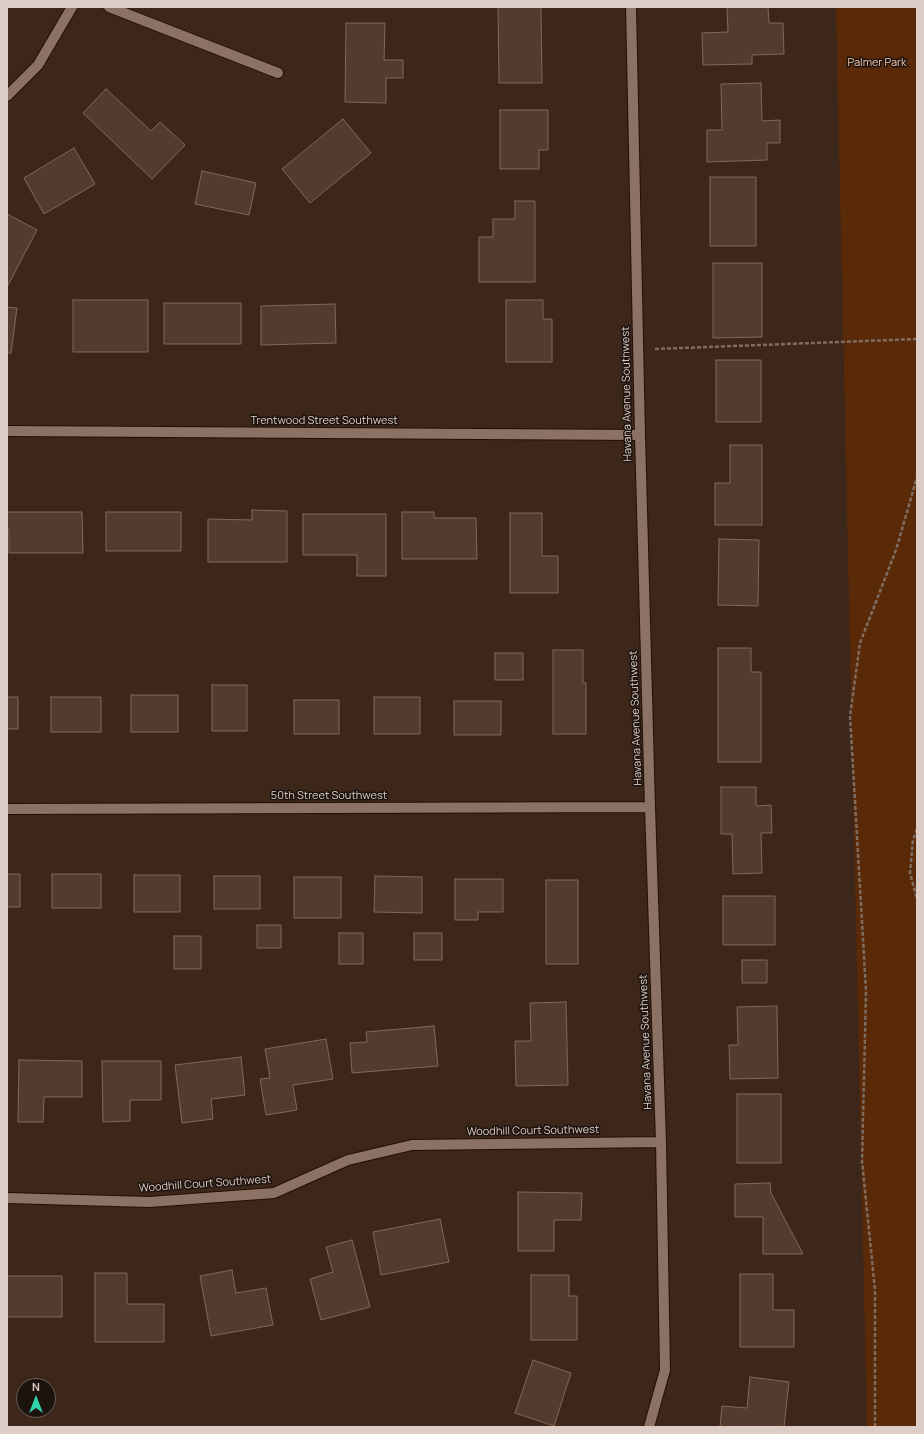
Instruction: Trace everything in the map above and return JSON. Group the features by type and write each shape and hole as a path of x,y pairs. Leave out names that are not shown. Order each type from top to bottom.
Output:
{"street":[{"path":"7,96 38,66 72,7"},
{"path":"109,7 278,73"},
{"name":"Havana Avenue Southwest","path":"631,7 640,435 661,1142 665,1370 649,1427"},
{"name":"Trentwood Street Southwest","path":"7,431 640,435"},
{"name":"50th Street Southwest","path":"7,809 650,808"},
{"name":"Woodhill Court Southwest","path":"7,1198 149,1202 274,1193 348,1160 412,1145 661,1142"}],"path":[{"path":"638,349 721,347 917,338"},
{"path":"875,1427 875,1290 862,1161 866,991 850,716 860,642 896,550 917,477"},
{"path":"917,829 913,840 910,872 917,899"}],"green space":[{"name":"Palmer Park","path":"836,7 917,7 917,1427 867,1427"}],"building":[{"path":"498,7 541,7 542,83 499,83"},
{"path":"727,7 768,7 769,23 783,23 784,54 752,55 752,64 703,65 702,33 728,32"},
{"path":"346,23 385,23 384,60 403,60 403,78 386,78 386,103 345,102"},
{"path":"761,83 762,121 780,120 780,143 767,143 767,160 707,162 707,130 722,130 721,84"},
{"path":"106,89 151,131 160,122 185,145 152,179 83,113"},
{"path":"500,110 548,110 548,150 539,150 539,169 500,169"},
{"path":"343,119 371,153 310,203 282,169"},
{"path":"74,148 95,184 44,214 24,178"},
{"path":"202,171 256,183 249,215 195,204"},
{"path":"710,177 756,177 756,246 710,246"},
{"path":"515,201 535,201 535,282 479,282 479,237 493,237 493,219 515,219"},
{"path":"7,214 37,230 7,287"},
{"path":"713,263 762,263 762,337 713,338"},
{"path":"73,300 148,300 148,352 73,352"},
{"path":"506,300 543,300 543,319 552,319 552,362 506,362"},
{"path":"164,303 241,303 241,344 164,344"},
{"path":"335,304 336,343 261,345 261,306"},
{"path":"7,307 17,308 11,353 7,353"},
{"path":"716,360 761,360 761,422 716,422"},
{"path":"730,445 762,445 762,525 715,525 715,483 730,483"},
{"path":"252,510 287,511 287,562 208,562 208,519 252,520"},
{"path":"7,512 82,512 83,553 9,553"},
{"path":"106,512 181,512 181,551 106,551"},
{"path":"402,512 434,512 434,518 476,518 477,559 402,559"},
{"path":"510,513 542,513 542,556 558,556 558,593 510,593"},
{"path":"303,514 386,514 386,576 357,576 357,555 303,555"},
{"path":"719,539 759,540 758,606 718,605"},
{"path":"718,648 751,648 751,672 761,672 761,762 718,762"},
{"path":"553,650 583,650 583,683 586,683 586,734 553,734"},
{"path":"495,653 523,653 523,680 495,680"},
{"path":"212,685 247,685 247,731 212,731"},
{"path":"131,695 178,695 178,732 131,732"},
{"path":"7,697 18,697 18,729 7,729"},
{"path":"51,697 101,697 101,732 51,732"},
{"path":"374,697 420,697 420,734 374,734"},
{"path":"294,700 339,700 339,734 294,734"},
{"path":"454,701 501,701 501,735 454,735"},
{"path":"721,787 756,787 756,806 771,805 772,833 761,833 762,873 733,874 732,834 721,834"},
{"path":"7,874 20,874 20,907 7,907"},
{"path":"52,874 101,874 101,908 52,908"},
{"path":"134,875 180,875 180,912 134,912"},
{"path":"214,876 260,876 260,909 214,909"},
{"path":"375,876 422,877 422,913 374,912"},
{"path":"294,877 341,877 341,918 294,918"},
{"path":"455,879 503,879 503,912 478,912 478,920 455,920"},
{"path":"546,880 578,880 578,964 546,964"},
{"path":"723,896 775,896 775,945 723,945"},
{"path":"257,925 281,925 281,948 257,948"},
{"path":"339,933 363,933 363,964 339,964"},
{"path":"414,933 442,933 442,960 414,960"},
{"path":"174,936 201,936 201,969 174,969"},
{"path":"742,960 767,960 767,983 742,983"},
{"path":"566,1002 568,1085 516,1086 515,1041 531,1041 530,1003"},
{"path":"777,1006 778,1078 730,1079 729,1045 738,1045 737,1007"},
{"path":"434,1026 438,1066 352,1073 350,1043 367,1042 366,1032"},
{"path":"326,1039 333,1079 293,1085 297,1110 266,1115 260,1079 270,1078 265,1049"},
{"path":"241,1057 245,1095 211,1099 213,1119 182,1123 175,1065"},
{"path":"19,1060 82,1061 82,1097 44,1097 43,1122 18,1122"},
{"path":"102,1061 161,1061 161,1100 130,1100 130,1121 103,1122"},
{"path":"737,1094 781,1094 781,1163 737,1163"},
{"path":"770,1183 771,1193 803,1254 763,1254 763,1217 735,1217 735,1184"},
{"path":"518,1192 582,1193 581,1220 554,1220 554,1251 518,1251"},
{"path":"440,1219 449,1262 381,1275 373,1232"},
{"path":"352,1240 370,1307 321,1320 310,1279 333,1272 326,1247"},
{"path":"232,1270 236,1293 266,1288 273,1325 211,1336 200,1276"},
{"path":"95,1273 127,1273 127,1304 164,1304 164,1342 95,1342"},
{"path":"740,1274 773,1274 773,1310 794,1310 794,1347 740,1347"},
{"path":"531,1275 569,1275 569,1296 577,1296 577,1340 531,1340"},
{"path":"7,1276 62,1276 62,1317 7,1317"},
{"path":"533,1360 571,1373 554,1426 515,1413"},
{"path":"750,1377 789,1382 784,1427 720,1427 722,1406 747,1408"}]}
